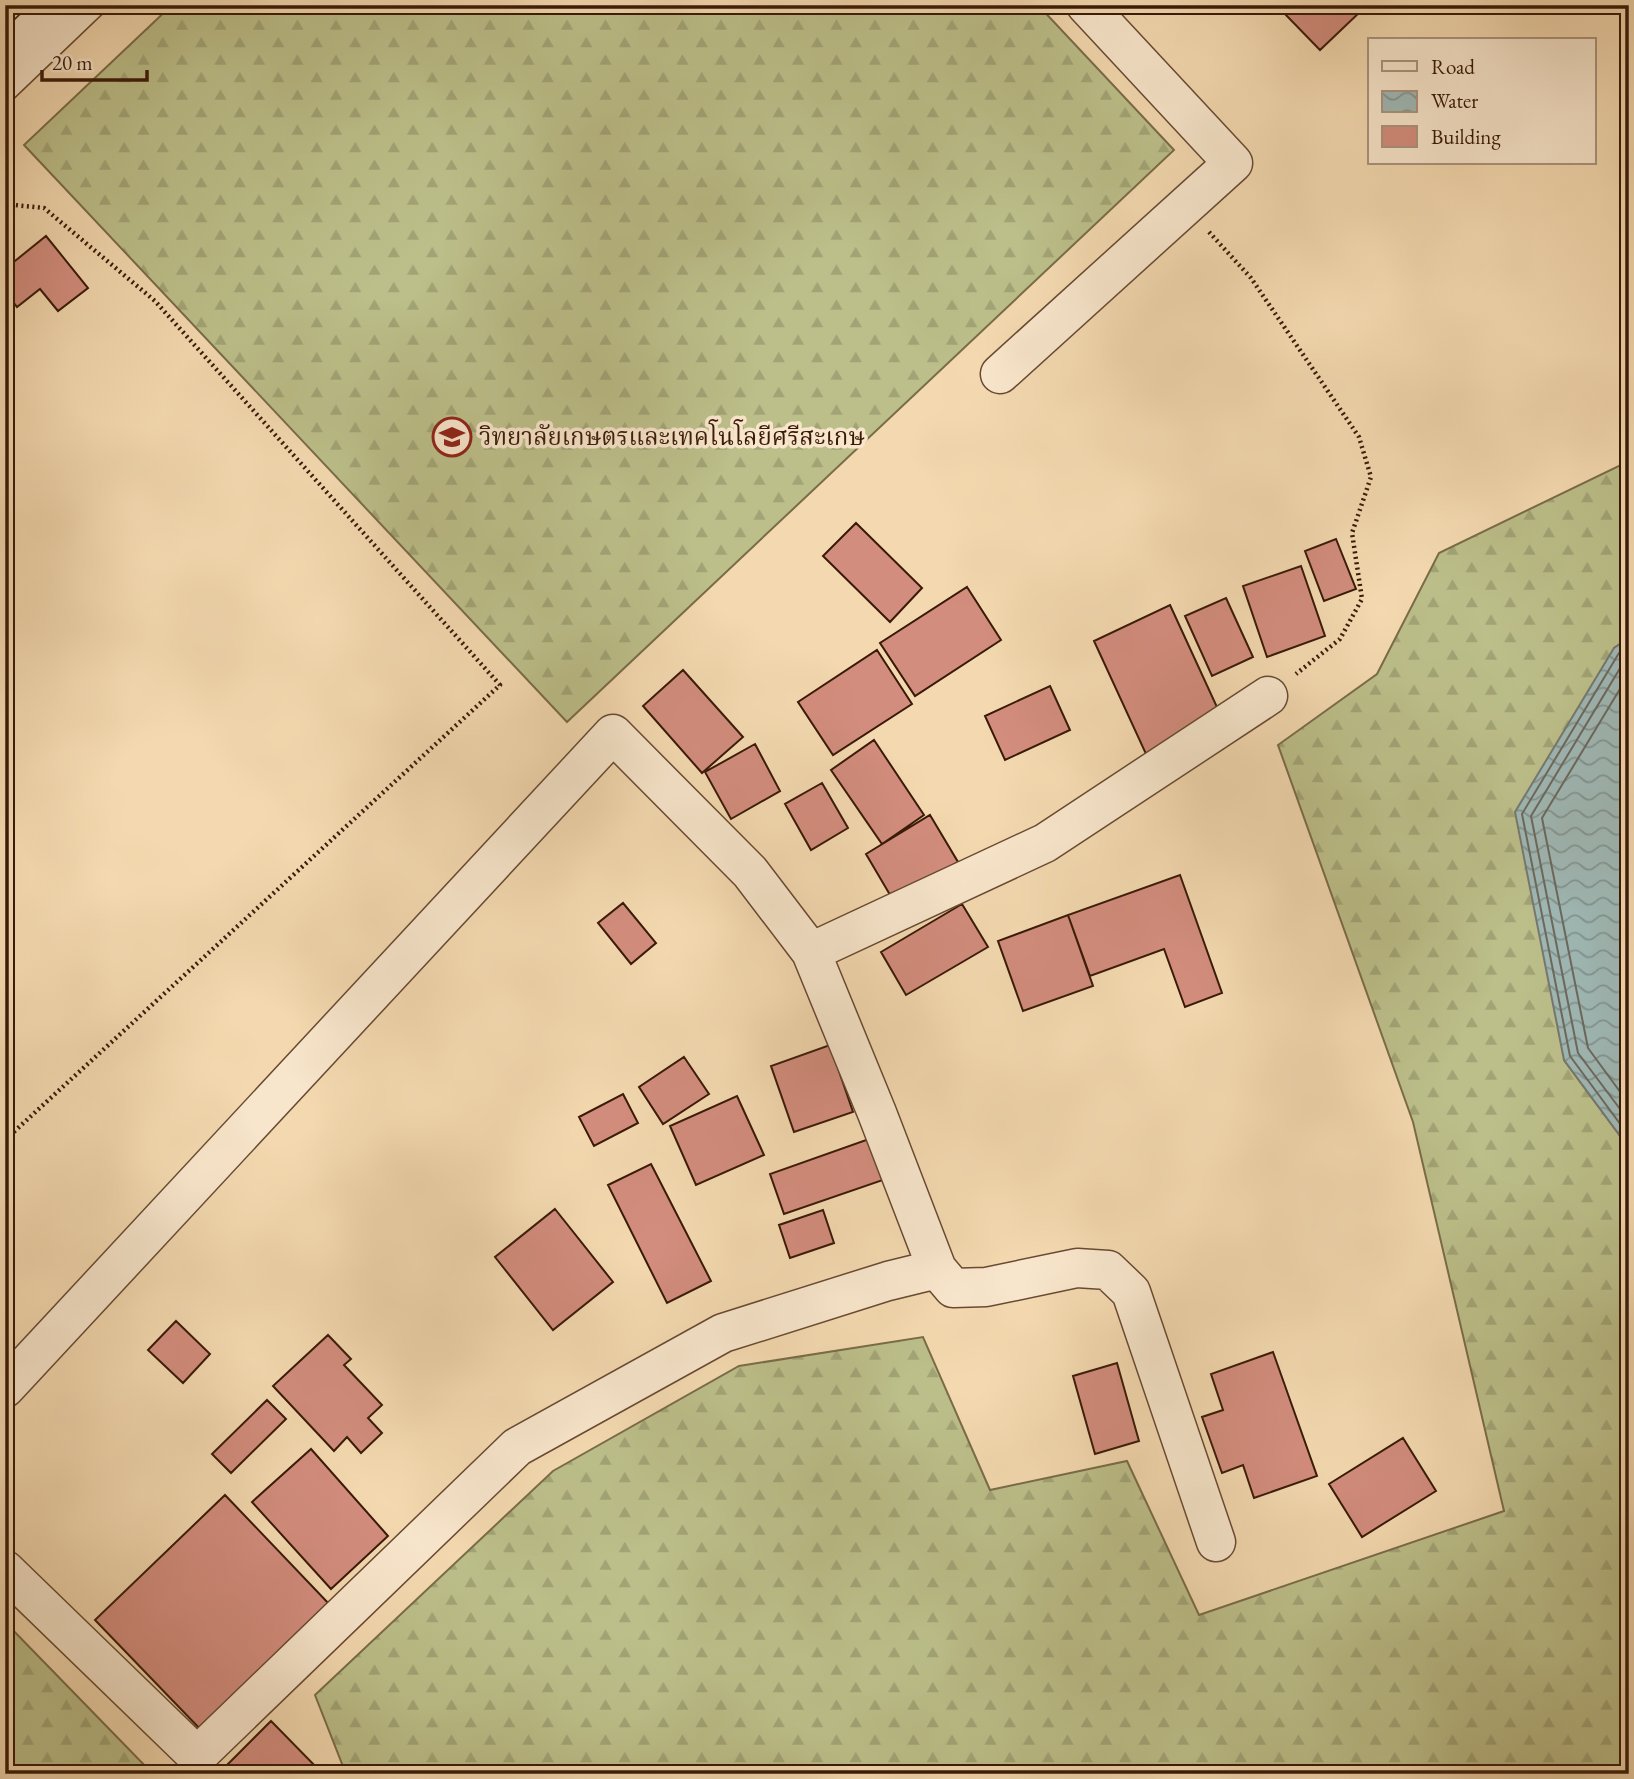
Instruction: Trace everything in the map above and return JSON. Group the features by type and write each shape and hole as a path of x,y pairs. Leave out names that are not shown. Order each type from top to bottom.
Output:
{"street":[{"path":"5,56 58,5"},
{"path":"1000,374 1233,163 1086,5"},
{"path":"811,952 1045,843 1268,696"},
{"path":"5,1388 614,734 750,872 811,952 937,1269 953,1288 986,1287 1077,1268 1108,1270 1131,1292 1216,1542"},
{"path":"5,1570 198,1756 517,1447 723,1333 888,1281 937,1269"}],"lane":[{"path":"5,93 97,5"}],"path":[{"path":"5,204 44,208 155,301 500,685 5,1140"},
{"path":"1186,206 1251,278 1359,437 1371,477 1352,533 1362,599 1340,639 1268,696"}],"green space":[{"path":"172,5 1038,5 1174,150 567,722 24,145"},
{"path":"1629,461 1629,638 1614,648 1564,1060 1629,1148 1629,1774 346,1774 315,1695 553,1471 739,1366 923,1337 990,1490 1127,1461 1199,1615 1504,1511 1413,1122 1278,745 1377,674 1439,553"},
{"path":"5,1622 153,1774 5,1774"}],"water":[{"path":"1629,638 1629,1148 1564,1060 1515,812 1614,648"}],"building":[{"path":"1290,5 1357,5 1362,10 1320,50 1283,12"},
{"path":"46,236 88,288 58,311 40,289 17,307 5,291 5,269"},
{"path":"856,523 922,588 890,622 823,556"},
{"path":"1336,539 1356,589 1324,601 1305,551"},
{"path":"1301,566 1325,636 1267,657 1243,586"},
{"path":"967,587 1001,640 915,696 880,643"},
{"path":"1226,598 1253,657 1212,676 1185,616"},
{"path":"1170,605 1222,718 1146,754 1094,641"},
{"path":"877,650 912,704 833,755 798,702"},
{"path":"683,670 743,737 702,773 643,706"},
{"path":"1050,686 1070,730 1005,760 985,716"},
{"path":"874,740 924,815 882,844 831,770"},
{"path":"755,744 780,791 731,819 705,772"},
{"path":"822,783 848,828 811,850 785,804"},
{"path":"930,815 958,862 893,900 866,854"},
{"path":"1180,875 1222,993 1185,1007 1164,949 1090,976 1068,915"},
{"path":"623,903 656,943 631,964 598,923"},
{"path":"962,904 988,947 906,995 881,952"},
{"path":"1068,915 1093,986 1023,1011 998,941"},
{"path":"830,1045 853,1112 794,1132 771,1066"},
{"path":"684,1057 709,1094 663,1124 639,1087"},
{"path":"623,1094 638,1123 594,1146 579,1117"},
{"path":"737,1096 764,1155 696,1185 670,1126"},
{"path":"869,1139 883,1180 784,1214 770,1174"},
{"path":"651,1164 711,1281 667,1303 608,1185"},
{"path":"555,1209 613,1282 553,1330 495,1257"},
{"path":"823,1210 834,1243 790,1258 779,1225"},
{"path":"176,1321 210,1354 183,1383 148,1350"},
{"path":"328,1335 351,1359 344,1365 382,1405 368,1418 382,1433 361,1453 347,1437 334,1451 273,1386"},
{"path":"1273,1352 1317,1476 1254,1498 1243,1465 1222,1473 1202,1417 1223,1410 1211,1374"},
{"path":"1117,1363 1139,1441 1095,1454 1073,1376"},
{"path":"267,1400 286,1419 231,1473 212,1454"},
{"path":"1403,1438 1436,1491 1362,1537 1329,1484"},
{"path":"311,1449 388,1536 331,1589 252,1502"},
{"path":"225,1495 331,1606 202,1731 95,1620"},
{"path":"271,1721 323,1774 218,1774"}],"place":[{"name":"วิทยาลัยเกษตรและเทคโนโลยีศรีสะเกษ","path":"452,437"}]}
